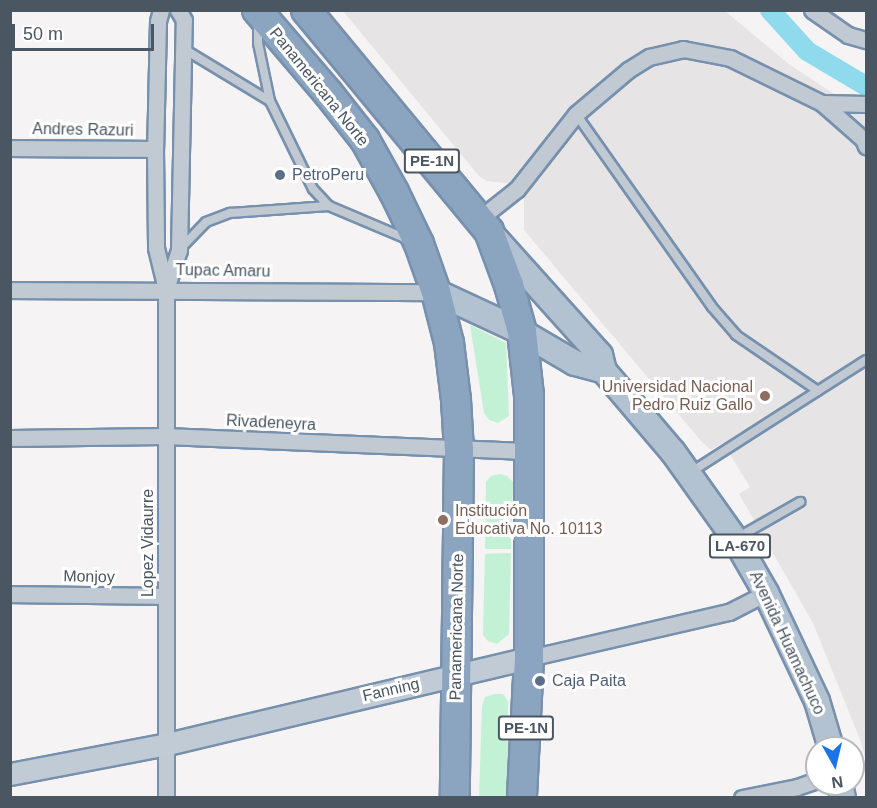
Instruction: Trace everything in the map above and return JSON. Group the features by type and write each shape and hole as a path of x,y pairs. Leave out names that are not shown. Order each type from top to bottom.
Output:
{"highway":[{"name":"PE-1N","path":"306,10 484,225 509,285 522,332 529,395 530,451 529,658 522,798"},
{"name":"Panamericana Norte","path":"257,11 328,93 364,140 394,192 419,244 436,292 450,354 459,450 454,798"}],"main road":[{"name":"Avenida Huamachuco","path":"484,225 600,355 604,371 689,473 735,539 766,593 817,701 827,736"},
{"path":"436,292 522,332 576,363 604,371"}],"street":[{"name":"Lopez Vidaurre","path":"161,10 158,21 155,149 156,248 166,289 166,798"},
{"name":"Lopez Vidaurre","path":"166,289 179,250 184,20 178,10"},
{"path":"812,10 848,35 867,40"},
{"path":"484,225 517,189 576,114 628,70 649,57 683,49 730,58 822,103 863,139 867,146"},
{"path":"822,103 867,104"},
{"name":"Andres Razuri","path":"10,147 155,149"},
{"name":"Tupac Amaru","path":"10,290 436,292"},
{"name":"Rivadeneyra","path":"10,438 165,436 459,450 530,451"},
{"name":"Fanning","path":"10,774 167,744 729,612 766,593"},
{"name":"Monjoy","path":"10,594 166,596"},
{"path":"742,798 805,783"}],"lane":[{"path":"257,11 258,43 270,101 313,189 329,206 419,244"},
{"path":"182,48 270,101"},
{"path":"576,114 712,307 736,335 818,391"},
{"path":"179,250 206,222 230,213 329,206"},
{"path":"689,473 867,360"},
{"path":"735,539 800,502"}],"shaded area":[{"name":"Universidad Nacional Pedro Ruiz Gallo","path":"343,11 725,11 790,65 843,100 866,106 866,762 865,736 859,736 813,623 739,494 750,487 723,443 711,450 701,441 524,230 524,199 513,184 487,181 479,176"}],"green space":[{"path":"470,325 506,343 509,416 498,423 489,420 484,413"},
{"path":"500,474 507,476 513,482 511,549 485,549 486,482 491,476"},
{"path":"511,553 509,634 497,644 488,641 483,635 485,554"},
{"path":"503,694 508,701 508,797 479,798 482,706 485,697"}],"waterway":[{"path":"770,10 807,51 866,86"}],"place":[{"name":"PetroPeru","path":"280,175"},
{"name":"Universidad Nacional Pedro Ruiz Gallo","path":"765,396"},
{"name":"Institución Educativa No. 10113","path":"443,520"},
{"name":"Caja Paita","path":"540,681"}]}
